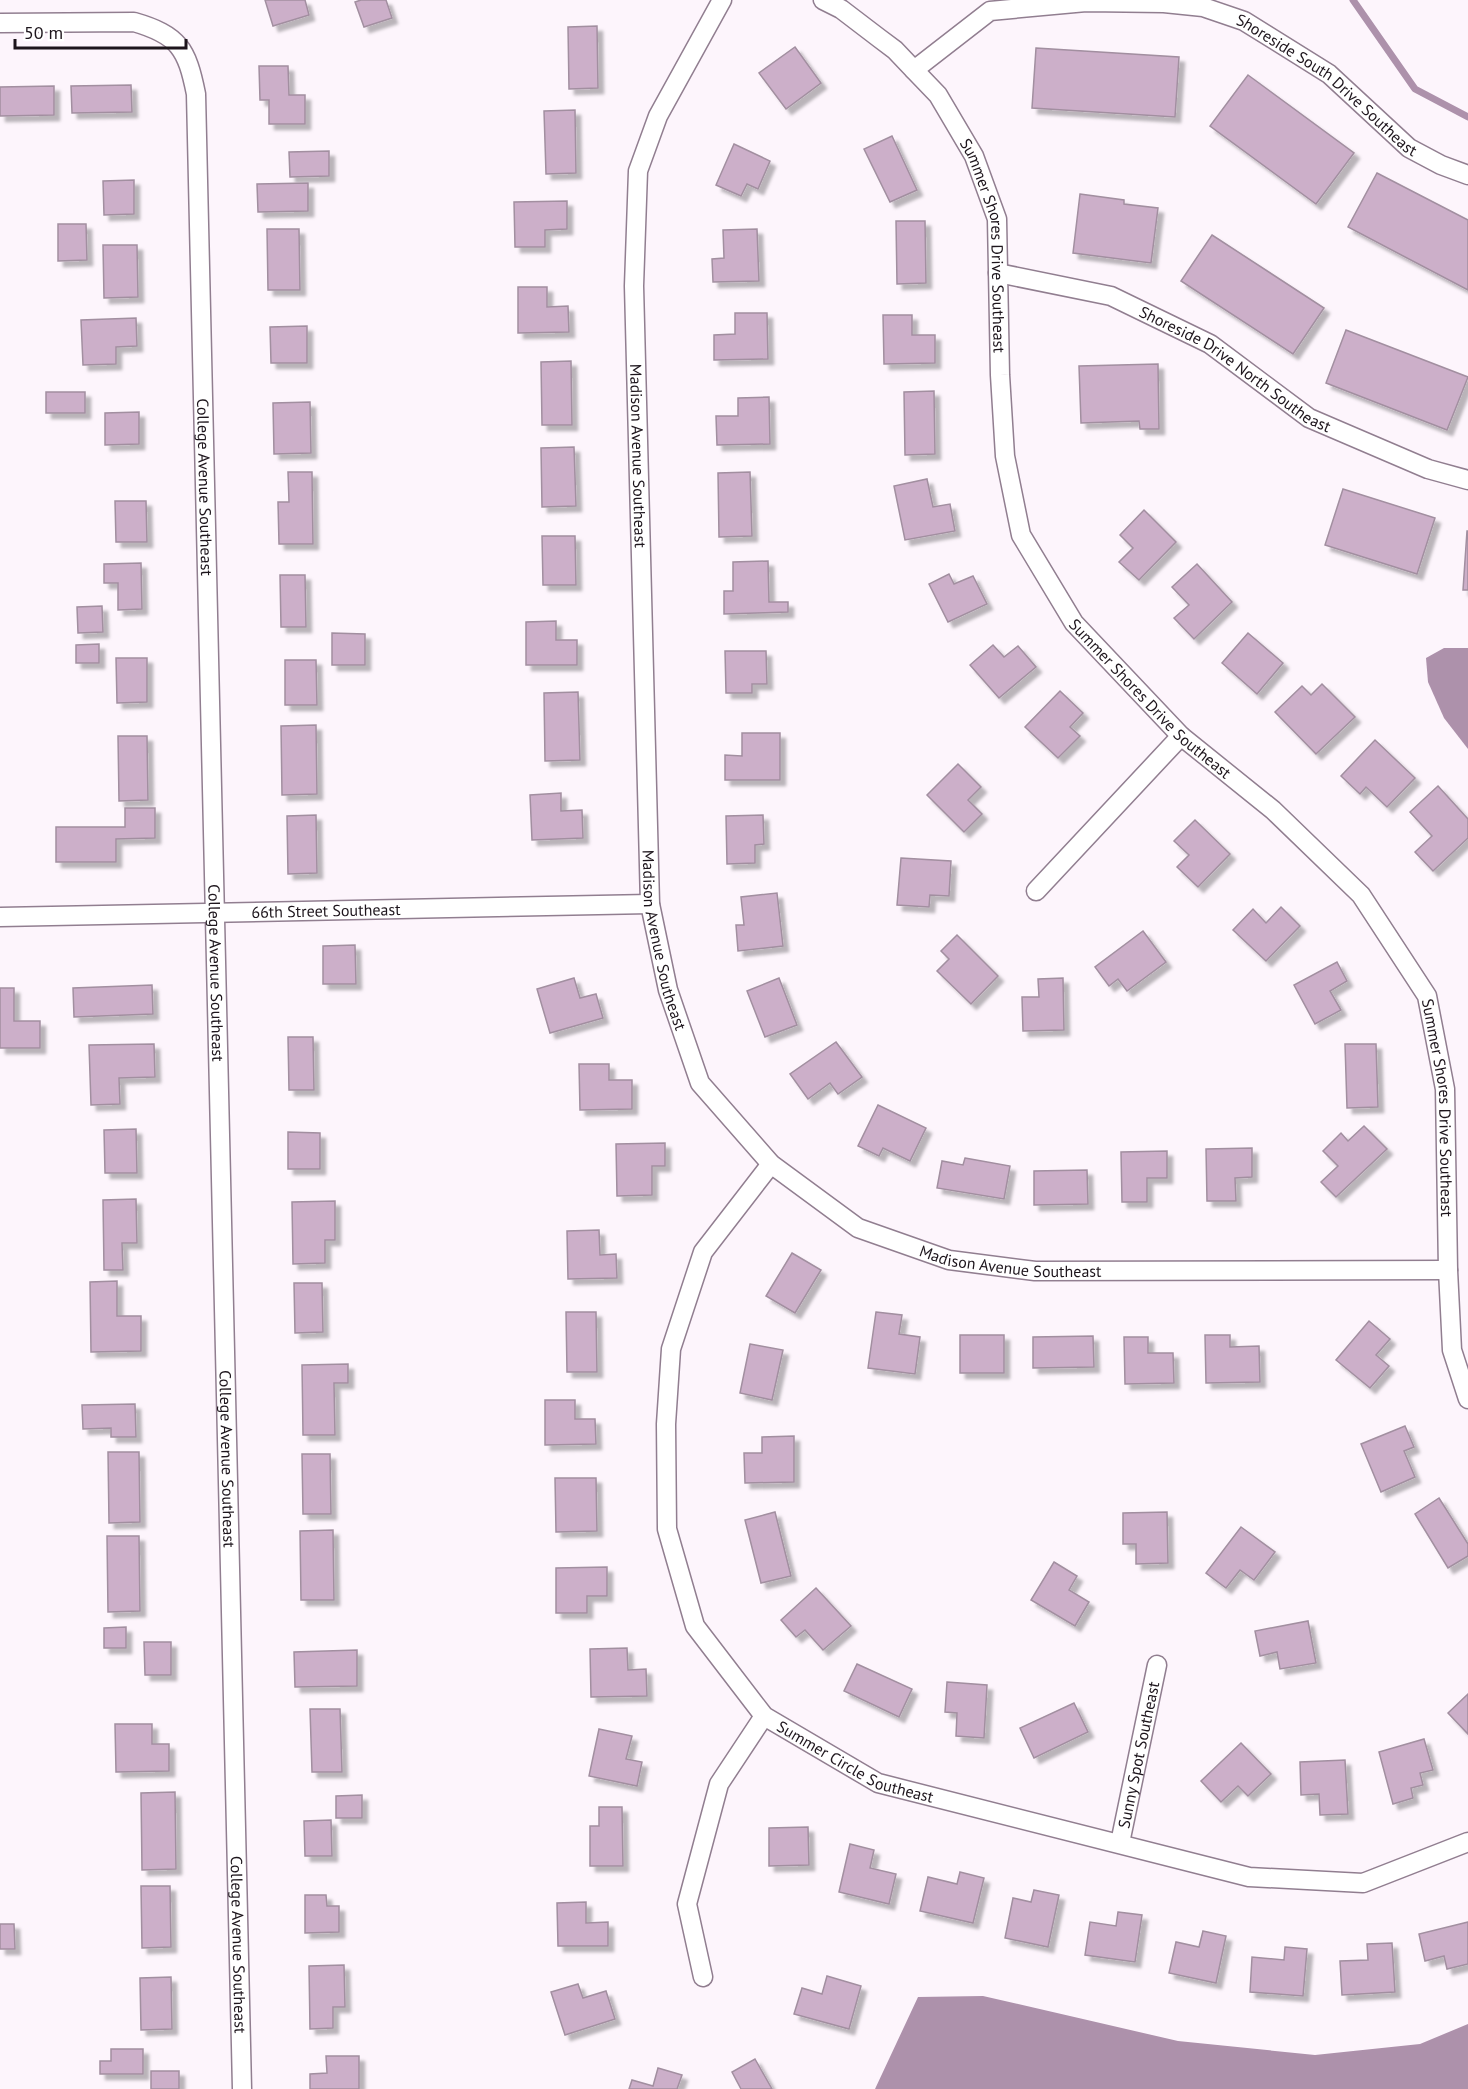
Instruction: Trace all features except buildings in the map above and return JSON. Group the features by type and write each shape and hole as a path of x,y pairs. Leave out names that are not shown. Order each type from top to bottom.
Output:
{"street":[{"name":"Madison Avenue Southeast","path":"722,0 658,116 638,171 634,286 650,904 668,990 700,1083 771,1164 858,1228 949,1260 1035,1271 1448,1270"},
{"name":"Summer Shores Drive Southeast","path":"823,0 841,9 895,50 938,95 974,156 997,219 1000,375 1005,456 1021,536 1074,623 1181,736 1273,810 1360,895 1427,996 1445,1089 1448,1270 1452,1350 1468,1399"},
{"name":"Shoreside South Drive Southeast","path":"914,70 990,11 1086,3 1164,3 1203,7 1244,21 1329,74 1409,148 1441,165 1468,175"},
{"name":"College Avenue Southeast","path":"0,22 134,22 153,27 169,35 181,48 190,66 196,94 242,2089"},
{"name":"Shoreside Drive North Southeast","path":"998,273 1112,296 1210,344 1309,417 1428,469 1468,480"},
{"path":"1036,891 1181,736"},
{"name":"66th Street Southeast","path":"0,917 650,904"},
{"name":"Summer Circle Southeast","path":"771,1164 703,1252 670,1349 666,1424 667,1529 695,1626 764,1716 878,1783 1249,1877 1363,1883 1468,1842"},
{"name":"Sunny Spot Southeast","path":"1120,1843 1157,1665"},
{"path":"703,1977 687,1904 719,1785 764,1716"}],"shaded area":[{"path":"1444,648 1468,648 1468,749 1444,718 1428,682 1426,658"},
{"path":"983,1996 1178,2041 1315,2055 1420,2044 1468,2024 1468,2089 875,2089 918,1997"}],"waterway":[{"path":"1353,0 1415,89 1468,117"}]}
